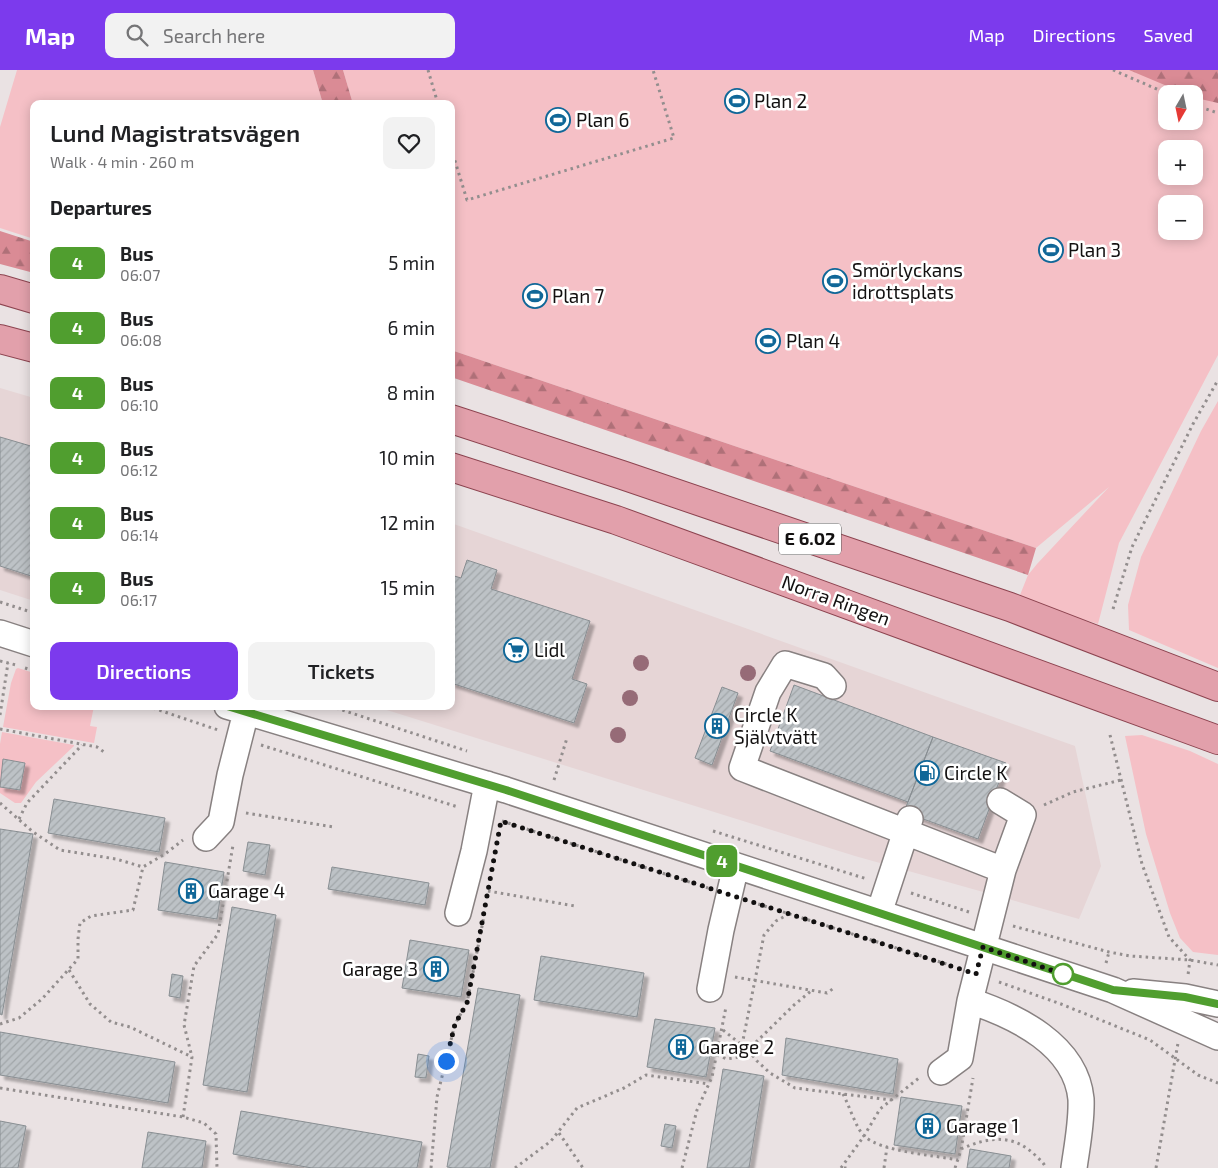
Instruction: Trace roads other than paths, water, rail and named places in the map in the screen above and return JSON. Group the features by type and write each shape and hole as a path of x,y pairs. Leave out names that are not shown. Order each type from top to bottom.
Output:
{"main road":[{"path":"0,289 30,298"},
{"path":"0,339 30,347"},
{"name":"E 6.02","path":"455,420 1010,607 1218,687"},
{"name":"Norra Ringen","path":"455,468 616,520 1218,740"}],"street":[{"path":"0,633 30,643"},
{"path":"833,686 824,676 785,664 768,692 742,768 908,825 1004,870"},
{"path":"206,838 222,822 239,738 237,710"},
{"path":"240,710 496,787 1113,990 1181,1022 1218,1036"},
{"path":"458,913 474,851 494,821 496,787"},
{"path":"941,1072 960,1058 970,1001 990,919 1023,815 1000,802"},
{"path":"879,912 908,825"},
{"path":"718,996 728,895 736,866"},
{"path":"1113,990 1185,997 1218,1004"},
{"path":"970,1001 1004,1014 1038,1033 1062,1054 1076,1075 1081,1100 1074,1168"}],"place":[{"name":"Plan 2","path":"737,101"},
{"name":"Plan 6","path":"558,120"},
{"name":"Plan 3","path":"1051,250"},
{"name":"Smörlyckans idrottsplats","path":"835,281"},
{"name":"Plan 7","path":"535,296"},
{"name":"Plan 4","path":"768,341"},
{"name":"Lidl","path":"516,650"},
{"name":"Circle K Självtvätt","path":"717,726"},
{"name":"Circle K","path":"927,773"},
{"name":"Garage 4","path":"191,891"},
{"name":"Garage 3","path":"436,969"},
{"name":"Garage 2","path":"681,1047"},
{"name":"Garage 1","path":"928,1126"}]}
